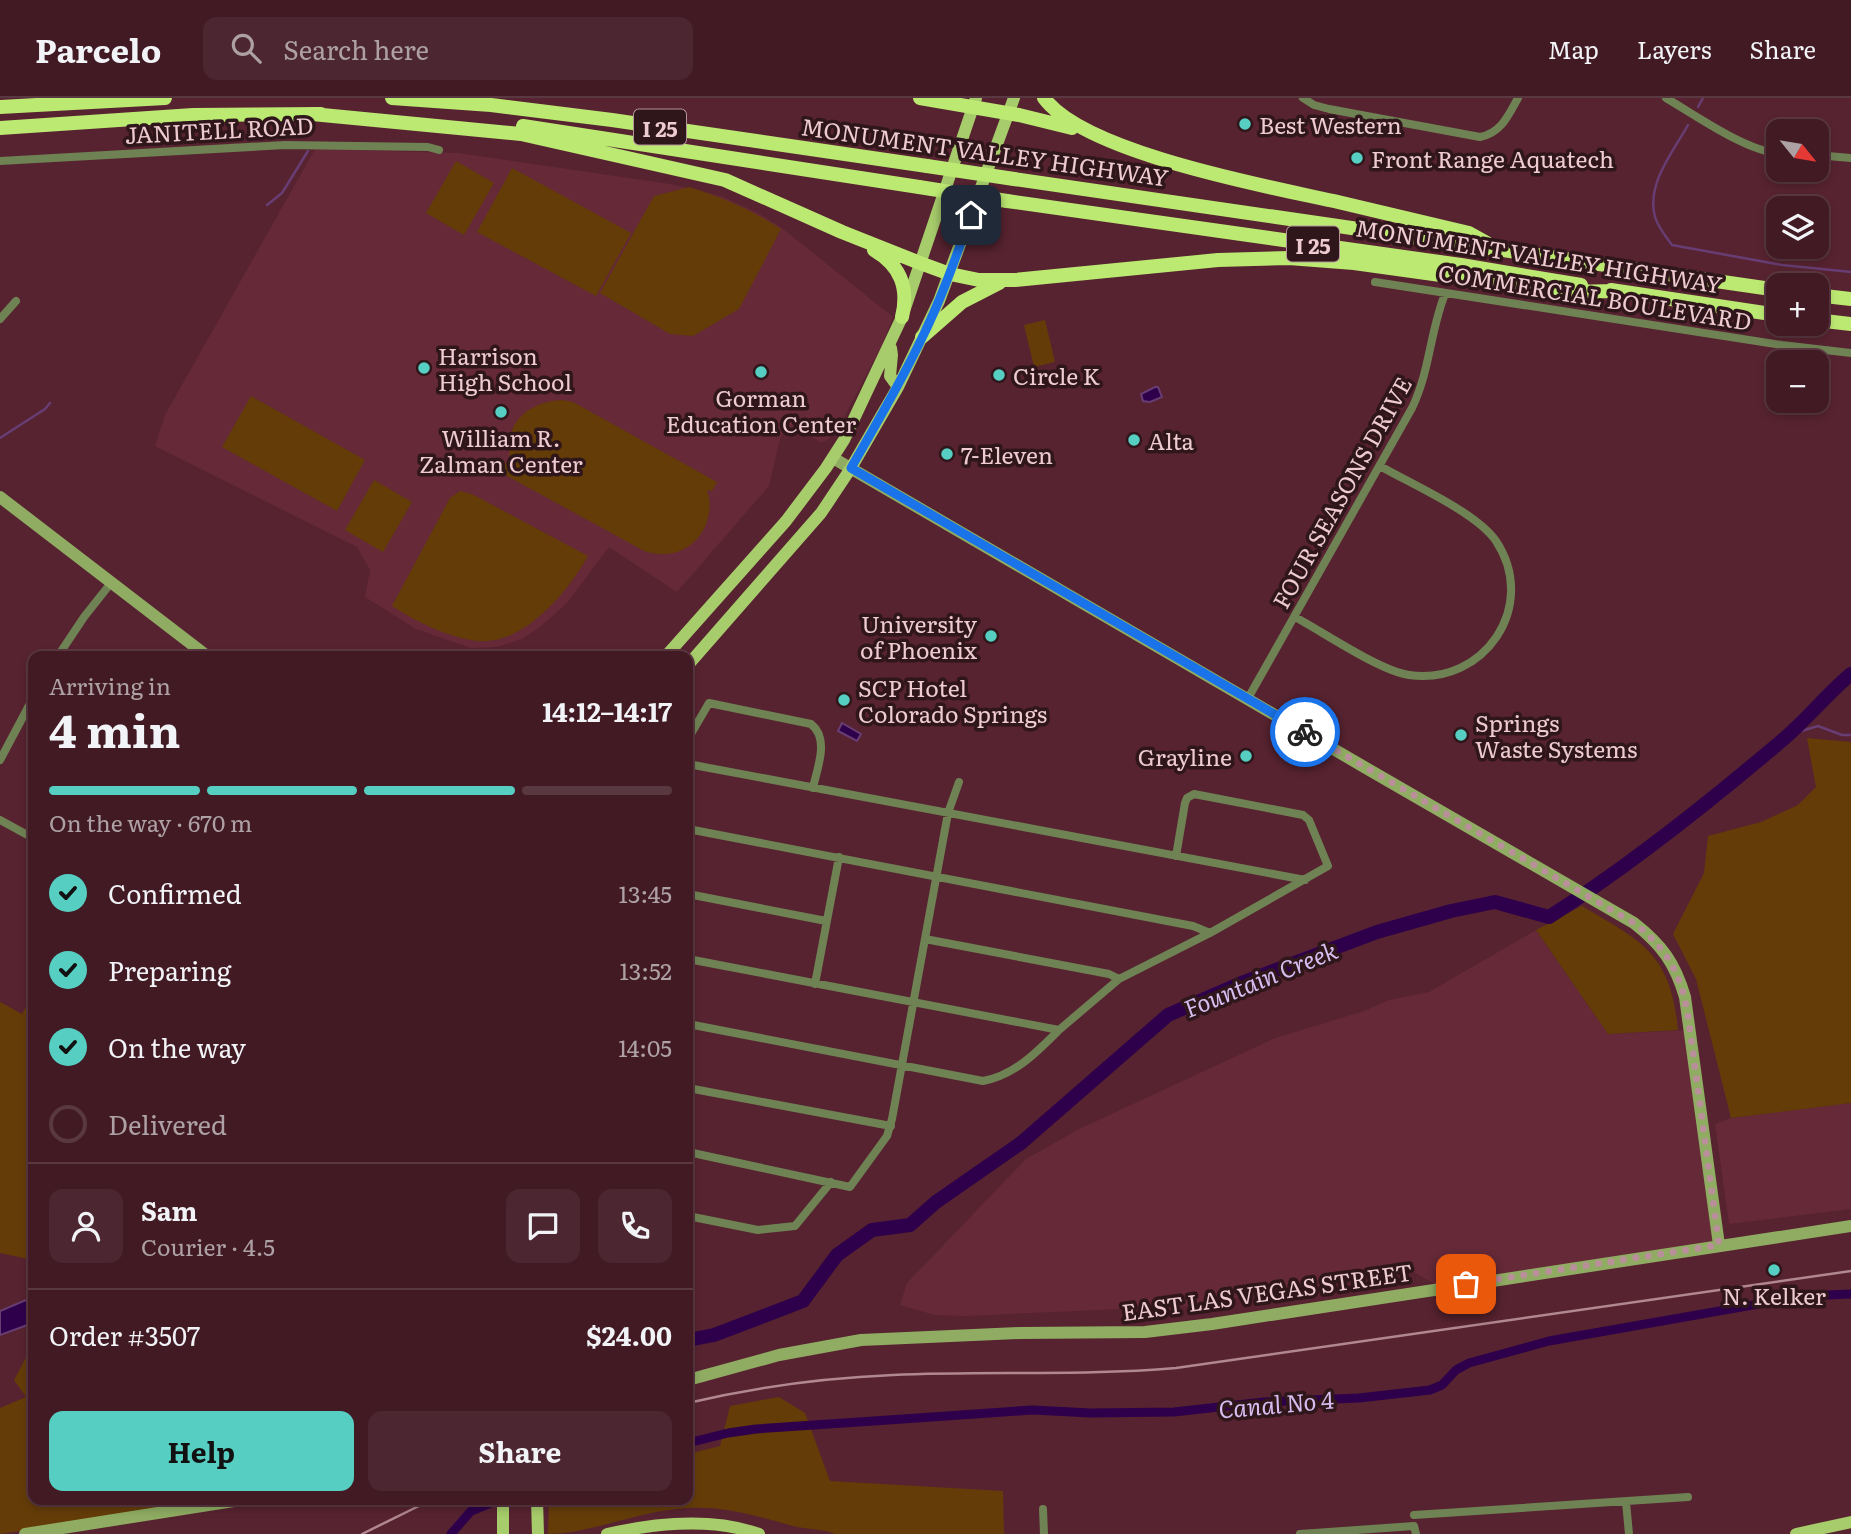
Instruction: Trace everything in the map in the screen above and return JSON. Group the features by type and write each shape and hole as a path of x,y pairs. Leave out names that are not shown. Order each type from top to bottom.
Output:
{"highway":[{"path":"0,107 165,98"},
{"name":"MONUMENT VALLEY HIGHWAY","path":"391,98 491,105 612,120 1766,288"},
{"path":"920,98 975,103 1008,114 1057,124 1146,154 1231,178 1469,233 1497,248"},
{"path":"1044,98 1051,108 1070,122 1117,143"},
{"path":"312,114 497,131 725,180 920,263 950,274 987,281 1218,260 1290,258 1354,263 1563,292 1618,291"},
{"name":"MONUMENT VALLEY HIGHWAY","path":"0,128 193,115 312,114 412,116 521,126 1766,313"},
{"path":"842,232 878,252 898,272 905,293 902,317"},
{"path":"922,337 962,302 1007,280"},
{"path":"1829,296 1851,299"},
{"path":"1829,321 1851,324"}],"main road":[{"path":"693,659 821,513 851,468 898,387 950,274 1014,98"},
{"path":"671,651 765,547 833,458 854,421 902,317 975,103"},
{"path":"890,344 890,376 898,387"},
{"path":"503,1505 503,1534"},
{"path":"537,1505 538,1534"},
{"path":"1796,1534 1851,1522"},
{"path":"607,1534 669,1524 733,1527 759,1534"}],"street":[{"path":"1303,98 1321,107 1480,137 1500,128 1518,98"},
{"path":"1666,98 1750,146 1766,152"},
{"name":"JANITELL ROAD","path":"0,161 285,145 428,147 439,150"},
{"path":"1829,156 1851,158"},
{"name":"COMMERCIAL BOULEVARD","path":"1375,282 1851,353"},
{"name":"FOUR SEASONS DRIVE","path":"1247,700 1412,408 1422,385 1439,308 1445,294"},
{"path":"0,320 16,302"},
{"path":"833,458 1634,923 1654,940 1676,970 1685,998 1719,1245"},
{"path":"1295,617 1390,669 1410,675 1437,676 1460,668 1480,656 1501,631 1510,606 1511,584 1506,563 1496,542 1466,515 1380,466"},
{"path":"0,496 200,651"},
{"path":"61,651 111,583"},
{"path":"693,731 709,703 811,724 816,728 821,740 813,788"},
{"path":"0,760 28,707"},
{"path":"693,765 1305,880"},
{"path":"693,1153 850,1186 887,1136 948,813 959,782"},
{"path":"693,1025 983,1081 992,1079 1023,1064 1119,979 1210,933 1328,866 1307,817 1194,794 1187,798 1185,803 1175,856"},
{"path":"0,820 28,835"},
{"path":"693,830 1193,926 1210,933"},
{"path":"815,984 839,857"},
{"path":"693,895 826,921"},
{"path":"925,939 1109,974 1119,979"},
{"path":"693,960 1059,1030"},
{"path":"693,1089 891,1126"},
{"path":"693,1217 758,1230 795,1226 831,1182"},
{"name":"EAST LAS VEGAS STREET","path":"693,1379 779,1355 861,1340 1020,1333 1145,1332 1851,1226"},
{"path":"1414,1516 1688,1497"},
{"path":"1626,1502 1629,1534"},
{"path":"26,1534 209,1505"},
{"path":"1043,1509 1044,1534"},
{"path":"1300,1534 1414,1526 1416,1534"}],"shaded area":[{"name":"Harrison High School","path":"315,149 458,153 670,184 721,196 758,213 782,228 893,317 882,345 836,433 821,442 788,426 780,439 769,486 677,592 609,547 567,603 540,627 522,639 497,647 471,648 416,629 365,597 370,570 357,547 155,446 165,415"},
{"path":"456,161 494,183 464,235 426,213"},
{"path":"512,168 631,233 596,296 477,232"},
{"path":"689,187 736,205 781,229 739,309 693,336 670,334 600,293 654,196"},
{"path":"1045,320 1055,362 1034,367 1024,325"},
{"path":"1158,387 1162,397 1150,402 1143,401 1141,394"},
{"path":"251,396 365,460 337,511 222,447"},
{"path":"562,400 573,402 717,482 712,491 707,490 708,520 692,544 674,553 646,552 500,472 507,461 511,462 510,437 520,418 538,405"},
{"path":"374,480 412,502 383,552 345,530"},
{"path":"460,491 472,494 588,556 569,585 542,614 511,635 494,640 477,641 444,632 392,606 450,498"},
{"path":"842,723 861,734 857,741 838,731"},
{"path":"1807,738 1851,742 1851,1103 1731,1118 1696,979 1673,934 1704,873 1708,836 1761,822 1798,805 1816,787"},
{"path":"1582,906 1637,941 1661,967 1669,984 1678,1030 1608,1034 1536,930"},
{"path":"1536,930 1608,1034 1690,1030 1719,1245 1441,1288 1412,1271 1185,1306 966,1316 934,1315 900,1305 907,1283 1026,1159 1079,1129 1275,1038 1364,1011 1389,1000 1429,992"},
{"path":"0,1002 22,1014 28,1003 28,1259 0,1253"},
{"path":"1851,1103 1851,1209 1729,1224 1715,1124 1731,1118"},
{"path":"28,1299 28,1325 0,1335 0,1311"},
{"path":"28,1354 28,1505 202,1505 0,1534 0,1408 26,1397 14,1380"},
{"path":"779,1397 805,1413 830,1481 1003,1491 1004,1534 835,1534 736,1512 692,1508 660,1511 579,1531 548,1534 549,1505 693,1505 693,1453 720,1446 730,1406"}],"waterway":[{"path":"1698,107 1703,98"},
{"path":"1688,125 1662,169 1654,192 1655,217 1672,245 1782,265 1851,272"},
{"path":"267,205 282,193 308,151"},
{"path":"0,438 50,403"},
{"name":"Fountain Creek","path":"693,1339 714,1335 803,1301 837,1255 872,1230 910,1225 936,1202 1021,1143 1168,1015 1244,982 1377,932 1451,911 1495,902 1549,917 1641,854 1700,808 1786,737 1851,674"},
{"path":"1788,735 1818,726 1842,735 1851,735"},
{"name":"Canal No 4","path":"693,1442 756,1429 1032,1410 1091,1413 1174,1412 1264,1402 1359,1398 1430,1390 1442,1385 1456,1370 1469,1363 1549,1341 1804,1296 1851,1294"},
{"name":"Canal No 4","path":"451,1534 471,1511 486,1505"}],"railway":[{"path":"693,1402 764,1388 867,1376 1105,1372 1176,1368 1851,1271"},
{"path":"362,1534 421,1505"}],"way so far":[{"path":"1305,732 1634,923 1662,949 1676,970 1685,998 1719,1245 1466,1284"}],"place":[{"name":"Best Western","path":"1245,124"},
{"name":"Front Range Aquatech","path":"1357,158"},
{"name":"Harrison High School","path":"424,368"},
{"name":"Gorman Education Center","path":"761,372"},
{"name":"Circle K","path":"999,375"},
{"name":"William R. Zalman Center","path":"501,412"},
{"name":"Alta","path":"1134,440"},
{"name":"7-Eleven","path":"947,454"},
{"name":"University of Phoenix","path":"991,636"},
{"name":"SCP Hotel Colorado Springs","path":"844,700"},
{"name":"Springs Waste Systems","path":"1461,735"},
{"name":"Grayline","path":"1246,756"},
{"name":"N. Kelker","path":"1774,1270"}],"route":[{"path":"971,215 939,301 922,337 898,387 851,468 1305,732"}]}
